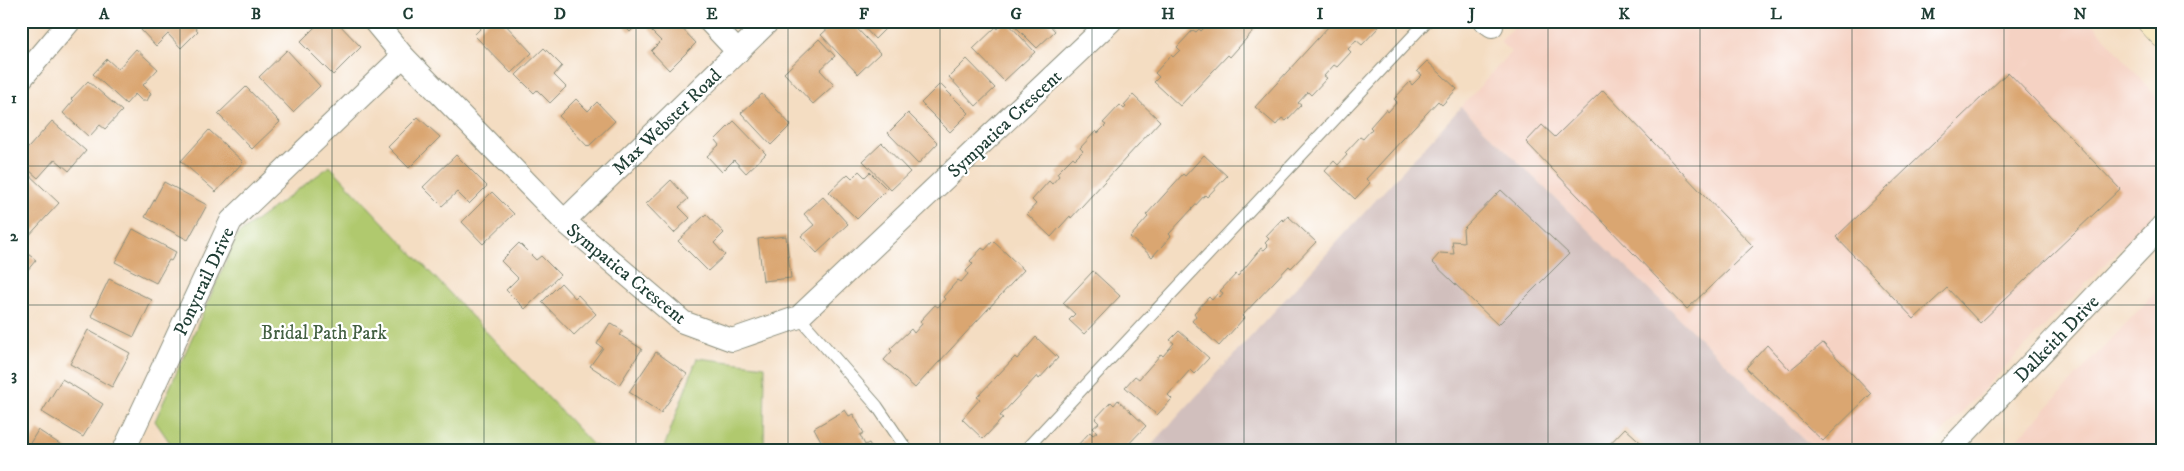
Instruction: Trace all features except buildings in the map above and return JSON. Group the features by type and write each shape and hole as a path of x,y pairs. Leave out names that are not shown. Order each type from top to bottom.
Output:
{"main road":[{"path":"2151,21 2163,34"}],"street":[{"path":"21,79 70,21"},
{"name":"Sympatica Crescent","path":"374,21 404,56 564,221 683,322 732,340 799,317 1111,21"},
{"path":"709,21 738,52"},
{"name":"Max Webster Road","path":"564,221 769,21"},
{"name":"Ponytrail Drive","path":"124,450 231,221 404,56"},
{"name":"Dalkeith Drive","path":"1949,450 2163,225"}],"lane":[{"path":"1025,450 1427,21"},
{"path":"799,317 877,406 907,450"}],"shaded area":[{"path":"1519,21 2091,21 2163,105 2163,204 1925,450 1815,450 1461,107 1511,52 1500,42"},
{"path":"1461,107 1815,450 1147,450"},
{"path":"2163,284 2163,450 2007,450"}],"green space":[{"name":"Bridal Path Park","path":"330,166 593,445 607,450 175,450 155,421 238,234"},
{"path":"697,358 765,366 764,450 663,450"}]}
